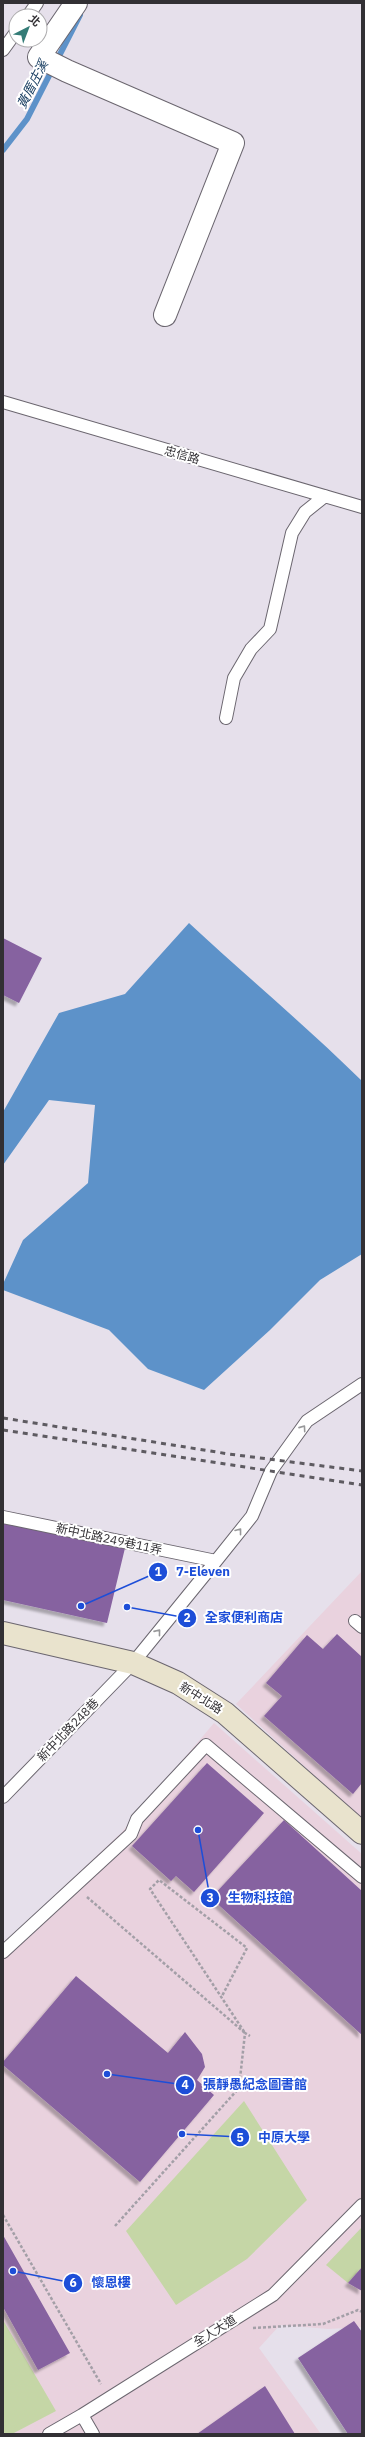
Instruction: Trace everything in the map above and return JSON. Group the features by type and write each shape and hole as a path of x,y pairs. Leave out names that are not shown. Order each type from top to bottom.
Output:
{"street":[{"path":"76,3 39,58 67,72 233,143 164,315"},
{"name":"新中北路","path":"3,1633 133,1663 178,1683 225,1713 362,1833"}],"lane":[{"name":"忠信路","path":"3,402 362,507"},
{"path":"226,718 234,678 251,649 270,629 292,533 304,512 324,496"},
{"name":"新中北路248巷","path":"3,1797 133,1663 216,1561 252,1516 271,1471 307,1422 362,1384"},
{"name":"新中北路249巷11弄","path":"3,1517 216,1561"},
{"path":"3,1952 131,1834 137,1819 206,1745 362,1876"},
{"name":"全人大道","path":"49,2434 109,2399 273,2296 362,2205"},
{"path":"82,2415 93,2434"}],"path":[{"path":"115,2226 239,2088 245,2033 150,1889 159,1880 247,1948 222,1998"},
{"path":"75,1886 250,2036"},
{"path":"3,2215 109,2399"},
{"path":"217,2330 323,2324 358,2310 362,2312"}],"shaded area":[{"path":"362,1571 362,1819 236,1704"},
{"path":"214,1723 362,1854 362,2327 328,2329 280,2325 259,2348 321,2434 3,2434 3,1944 121,1833"}],"green space":[{"path":"244,2101 307,2200 247,2259 176,2305 126,2231"},
{"path":"362,2227 362,2267 348,2283 326,2265"},
{"path":"3,2320 56,2411 12,2434 3,2434"}],"water":[{"path":"189,923 362,1081 362,1254 320,1280 270,1330 204,1390 148,1369 109,1330 3,1290 3,1284 23,1240 88,1183 95,1105 49,1100 3,1165 3,1112 59,1013 125,994"}],"building":[{"path":"3,938 42,958 19,1003 3,995"},
{"path":"3,1522 125,1548 107,1623 3,1600"},
{"path":"337,1634 362,1657 362,1783 353,1794 264,1716 282,1696 266,1683 307,1635 323,1649"},
{"path":"207,1763 264,1813 194,1892 176,1876 171,1881 132,1846"},
{"path":"284,1820 362,1891 362,2035 211,1898"},
{"path":"76,1976 168,2053 185,2032 202,2054 205,2067 197,2080 214,2095 140,2182 3,2065 3,2062"},
{"path":"3,2235 70,2353 38,2370 3,2307"},
{"path":"362,2267 362,2291 348,2283"},
{"path":"354,2321 362,2332 362,2434 348,2434 298,2358"},
{"path":"265,2386 295,2434 197,2434"}],"waterway":[{"name":"黃厝庄溪","path":"3,150 27,119 80,15"}],"railway":[{"path":"3,1418 229,1454 362,1471"},
{"path":"3,1430 362,1485"}],"place":[{"name":"7-Eleven","path":"81,1606"},
{"name":"全家便利商店","path":"127,1607"},
{"name":"生物科技館","path":"198,1830"},
{"name":"張靜愚紀念圖書館","path":"107,2074"},
{"name":"中原大學","path":"182,2134"},
{"name":"懷恩樓","path":"13,2271"}]}
